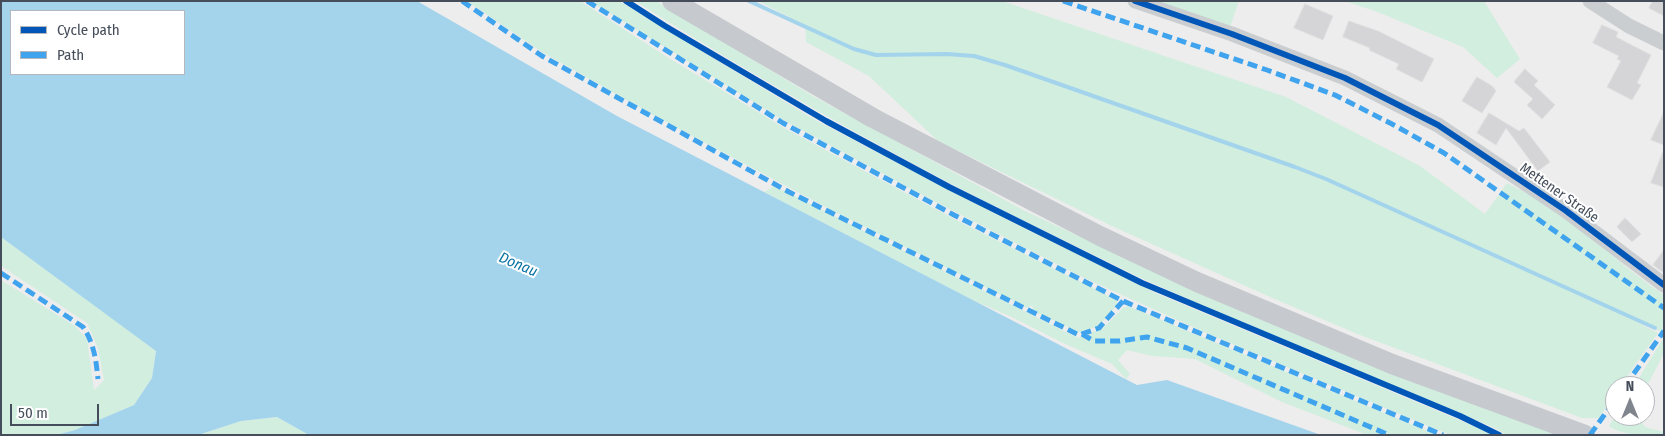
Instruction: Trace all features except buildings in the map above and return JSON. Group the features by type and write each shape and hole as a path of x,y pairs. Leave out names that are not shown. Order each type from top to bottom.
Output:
{"main road":[{"path":"672,1 873,118 1100,236 1197,282 1392,364 1585,435"}],"street":[{"name":"Mettener Straße","path":"1135,1 1232,34 1345,78 1438,125 1565,210 1664,285"},
{"path":"1590,1 1629,26 1664,43"}],"green space":[{"path":"467,1 580,1 667,57 786,129 956,220 1117,300 1117,305 1099,326 1079,332 1033,311 1033,307 1027,308 835,212 653,115 542,52"},
{"path":"590,1 619,1 817,121 988,210 1158,294 1495,435 1450,435 1213,336 1080,276 930,199 778,117"},
{"path":"635,1 656,1 813,96 1025,211 1171,279 1563,435 1506,435 1495,428 1224,315 1141,278 998,208 998,206 994,206 902,158 768,82"},
{"path":"758,1 1002,1 1286,97 1420,166 1485,214 1507,183 1549,205 1664,295 1664,333 1602,304 1658,333 1627,376 1605,376 1605,409 1599,418 1582,418 1360,335 1277,300 1114,227 938,141 869,76 806,42 805,25"},
{"path":"1150,1 1239,1 1230,27"},
{"path":"1344,1 1484,1 1520,59 1497,78 1463,47 1375,11"},
{"path":"774,186 1078,338 1103,328 1123,308 1128,306 1437,435 1367,435 1282,402 1195,359 1152,356 1127,350 1118,360 1130,374 1126,379 1112,364 970,299 764,192"},
{"path":"1,237 156,350 152,378 134,405 75,430 56,435 1,435 1,280 75,326 87,339 94,390 104,380 98,348 87,323 1,266"},
{"path":"1664,337 1664,353 1652,376 1640,376"},
{"path":"277,417 309,435 198,435 241,421"},
{"path":"1609,426 1644,426 1664,432 1664,435 1635,434 1620,432"}],"water":[{"name":"Donau","path":"1,1 417,1 617,116 1137,385 1167,380 1321,435 309,435 277,417 241,421 198,435 56,435 75,430 134,405 152,378 156,351 1,237"}],"waterway":[{"path":"749,1 854,49 876,55 947,54 974,56 1005,65 1295,167 1326,179 1655,328"}],"marked path":[{"path":"462,1 542,56 789,192 1079,335 1099,328 1123,301"},
{"path":"587,1 783,123 954,215 1123,301 1443,435"},
{"path":"1063,1 1335,95 1392,124 1444,153 1664,308"},
{"path":"1,273 83,327 92,345 98,379"},
{"path":"1632,376 1664,331"},
{"path":"1082,334 1094,341 1120,341 1147,337 1187,348 1389,435"},
{"path":"1590,435 1605,414"}],"cycle path":[{"path":"626,1 826,121 949,187 1142,283 1460,416 1499,435"},
{"path":"1135,1 1232,34 1345,78 1438,125 1565,210 1664,285"}]}
